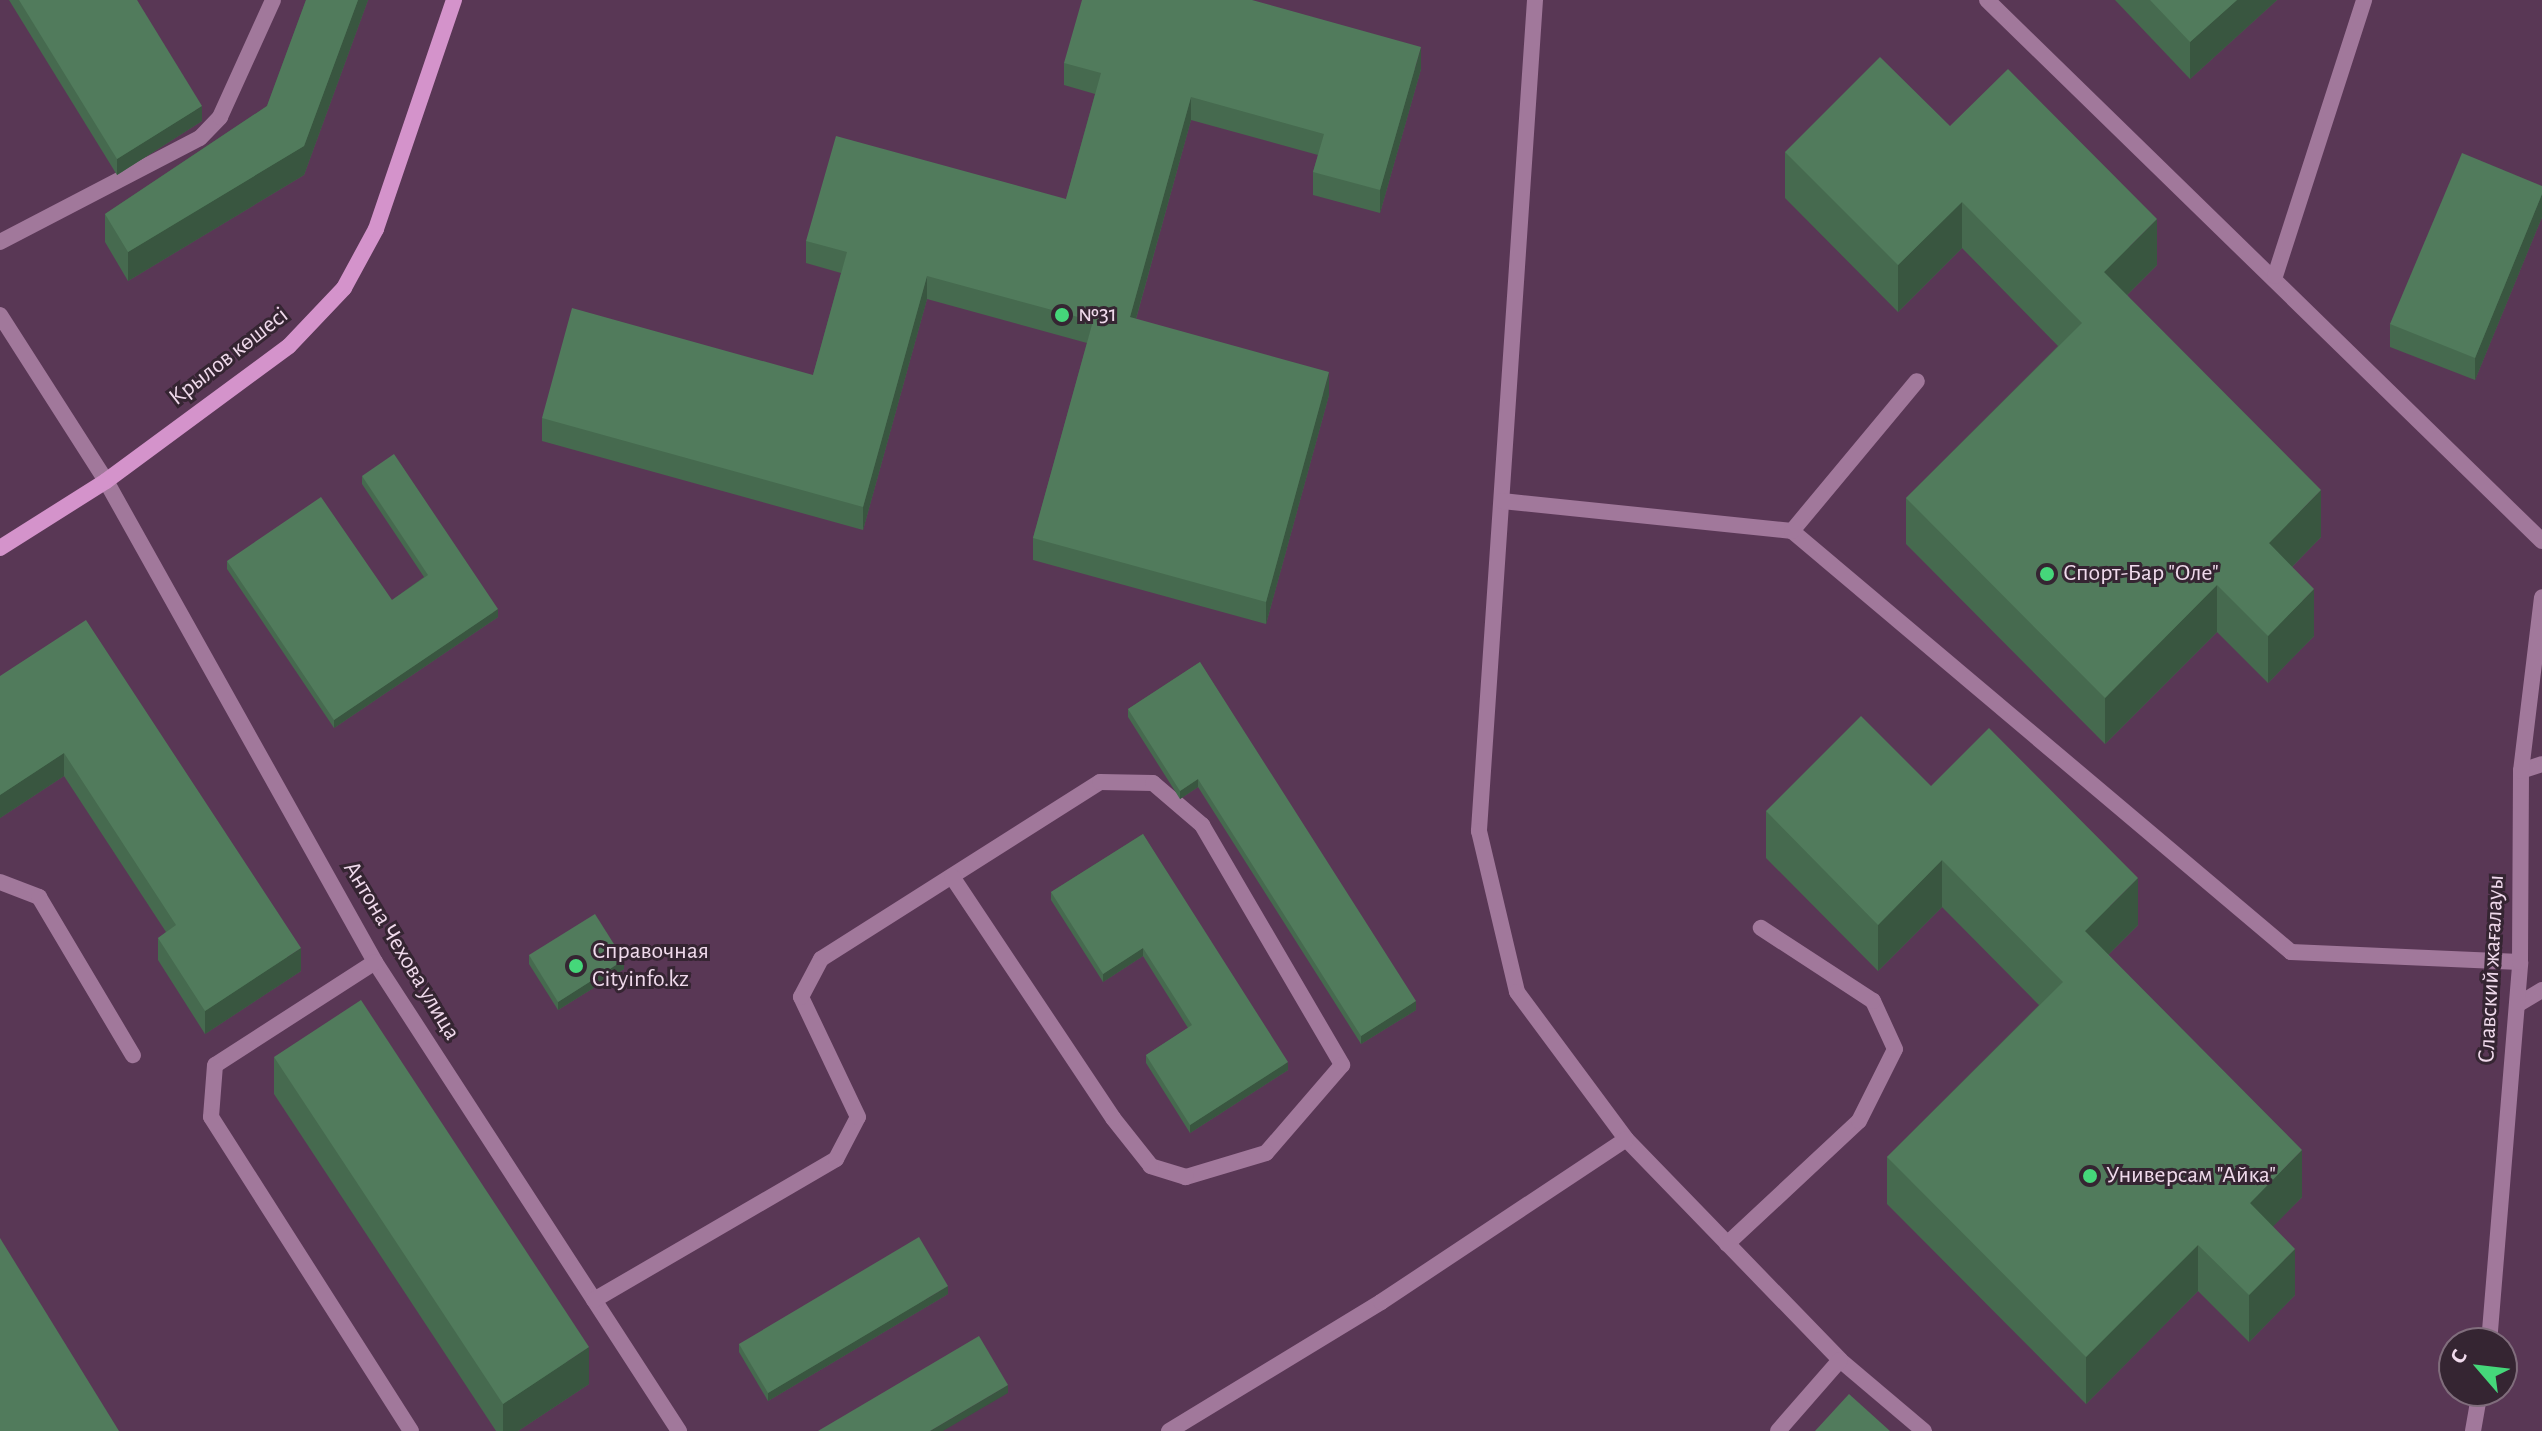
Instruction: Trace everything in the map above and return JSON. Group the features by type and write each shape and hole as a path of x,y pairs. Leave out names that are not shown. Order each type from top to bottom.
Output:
{"main road":[{"name":"Крылов көшесі","path":"0,548 106,481 289,346 344,288 376,229 454,0"}],"street":[{"path":"0,242 200,138 220,117 273,0"},
{"path":"1535,0 1479,831 1517,992 1626,1139 1840,1360 1924,1431"},
{"path":"1987,0 2275,276 2542,541"},
{"path":"2275,276 2364,0"},
{"name":"Антона Чехова улица","path":"0,315 106,481 375,962 679,1431"},
{"path":"1792,531 1917,381"},
{"path":"1502,501 1792,531 2291,952 2520,962"},
{"name":"Славский жағалауы","path":"2490,1327 2520,962 2521,771 2542,597"},
{"path":"2521,771 2542,764"},
{"path":"594,1300 836,1159 858,1117 801,997 821,959 1100,782 1153,783 1202,825 1342,1065 1266,1153 1186,1177 1151,1166 1113,1118 952,877"},
{"path":"0,882 39,897 133,1055"},
{"path":"1727,1244 1859,1121 1895,1049 1873,1001 1761,928"},
{"path":"375,962 215,1065 211,1117 411,1431"},
{"path":"2517,1005 2542,990"},
{"path":"1169,1431 1381,1302 1626,1139"},
{"path":"1778,1431 1840,1360"},
{"path":"2473,1431 2477,1407"}],"building":[{"path":"19,0 137,0 202,106 117,159"},
{"path":"306,0 358,0 304,146 128,252 105,214 267,106"},
{"name":"№31","path":"1082,0 1252,0 1421,47 1380,190 1313,172 1324,134 1191,97 1130,317 1329,372 1266,602 1033,538 1093,321 927,276 863,507 542,418 572,308 813,375 847,252 806,241 836,136 1066,199 1101,73 1064,63"},
{"path":"2150,0 2237,0 2190,42"},
{"path":"1880,57 1950,126 2008,69 2157,219 2104,272 2321,490 2269,543 2314,589 2268,636 2217,585 2105,698 1906,498 2082,323 1962,202 1898,265 1785,152"},
{"path":"2462,153 2542,186 2542,194 2475,358 2390,324"},
{"path":"394,454 498,609 334,720 227,561 321,497 392,600 428,575 362,476"},
{"path":"86,620 301,948 205,1011 158,938 176,925 64,753 0,795 0,676"},
{"path":"1200,662 1416,1001 1361,1036 1198,779 1180,791 1128,709"},
{"path":"1861,716 1931,786 1989,728 2138,878 2085,931 2302,1150 2250,1203 2295,1249 2249,1295 2198,1245 2086,1357 1887,1157 2063,982 1942,860 1878,925 1766,811"},
{"path":"1143,834 1288,1062 1190,1125 1146,1055 1192,1025 1143,948 1103,974 1051,892"},
{"name":"Справочная Cityinfo.kz","path":"595,914 624,960 558,1002 529,955"},
{"path":"361,1000 589,1347 503,1404 274,1057"},
{"path":"919,1237 948,1286 768,1393 739,1344"},
{"path":"0,1238 119,1431 0,1431"},
{"path":"979,1336 1008,1385 930,1431 818,1431"},
{"path":"1849,1394 1890,1431 1815,1431"}],"place":[{"name":"№31","path":"1062,315"},
{"name":"Спорт-Бар \"Оле\"","path":"2047,574"},
{"name":"Справочная Cityinfo.kz","path":"576,966"},
{"name":"Универсам \"Айка\"","path":"2090,1176"}]}
